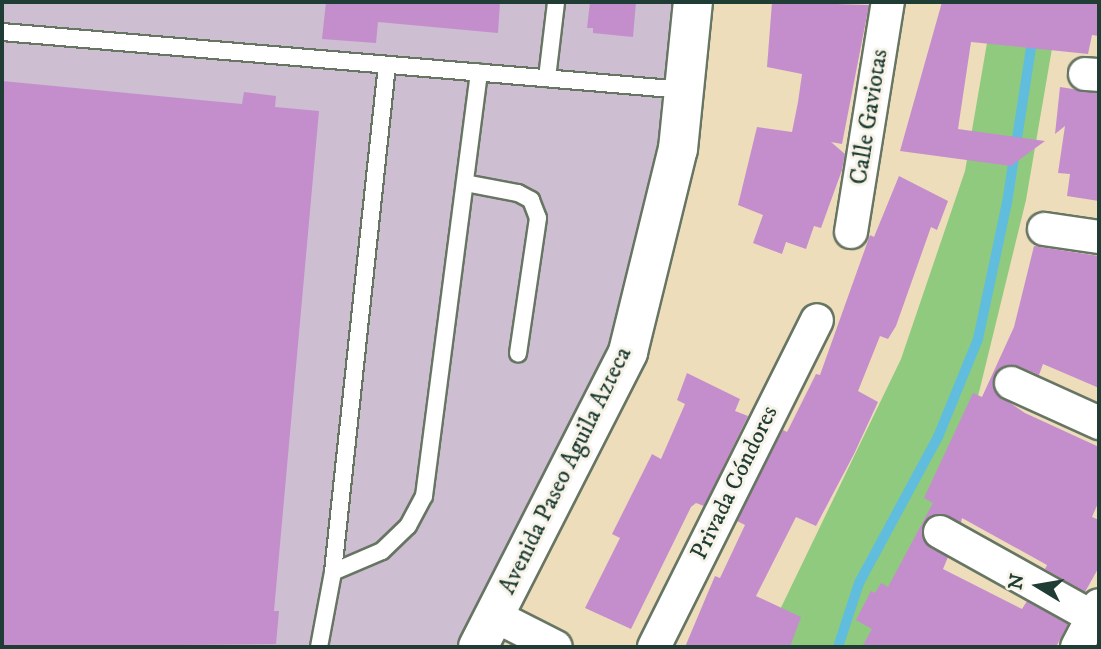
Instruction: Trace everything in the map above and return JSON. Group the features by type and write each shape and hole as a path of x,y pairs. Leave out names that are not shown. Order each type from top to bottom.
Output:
{"main road":[{"name":"Avenida Paseo Aguila Azteca","path":"486,632 628,352 659,238 684,90 693,2"}],"street":[{"name":"Calle Gaviotas","path":"851,232 888,2"},
{"path":"1044,229 1099,237"},
{"name":"Privada Cóndores","path":"654,647 817,320"},
{"path":"1011,383 1099,422"},
{"path":"940,532 1096,611 1077,647"},
{"path":"486,632 556,647"}],"lane":[{"path":"547,78 556,2"},
{"path":"2,32 684,90"},
{"path":"319,647 333,572 387,65"},
{"path":"333,572 382,551 408,526 424,496 479,73"},
{"path":"465,183 518,193 531,200 538,218 517,354"}],"shaded area":[{"path":"2,2 692,2 627,342 474,647 2,647"}],"green space":[{"path":"994,2 1060,2 1026,200 960,470 865,647 762,647 901,359 965,171"}],"building":[{"path":"326,2 500,2 498,33 378,22 376,43 322,39"},
{"path":"590,2 636,2 633,37 593,33 593,28 587,28"},
{"path":"772,2 869,5 842,144 831,142 845,154 842,170 821,228 814,226 806,249 786,242 782,254 753,243 763,215 738,205 757,127 792,132 798,102 802,74 767,67"},
{"path":"942,2 1099,2 1099,36 1092,35 1088,54 971,42 958,129 1045,141 1011,166 900,151"},
{"path":"2,81 242,104 244,92 276,96 275,107 319,111 274,611 279,611 276,644 2,647"},
{"path":"1060,87 1099,93 1099,201 1067,196 1070,174 1058,173 1065,126 1055,134"},
{"path":"899,176 948,201 937,230 931,227 896,326 888,339 880,336 858,391 878,402 854,454 816,526 796,517 756,596 801,617 790,647 685,647 715,576 720,578 745,525 737,521 783,430 787,432 816,374 820,375 870,235 874,237"},
{"path":"1034,246 1099,256 1099,388 1043,364 1039,375 1018,366 1001,368 993,385 997,394 1025,413 1099,447 1099,501 1092,517 1099,520 1099,567 1085,592 1045,569 1047,565 962,518 961,523 940,514 931,516 922,533 931,548 948,557 943,569 1022,609 1027,601 1068,624 1056,647 862,647 872,629 856,620 871,591 875,593 881,583 888,587 933,503 924,498 973,393 982,397 1014,327"},
{"path":"687,373 740,399 735,411 748,416 704,506 696,503 691,507 631,629 585,608 620,538 612,534 652,454 661,459 685,404 677,400"}],"waterway":[{"path":"838,647 859,583 938,437 978,339 1007,203 1033,36"}]}
